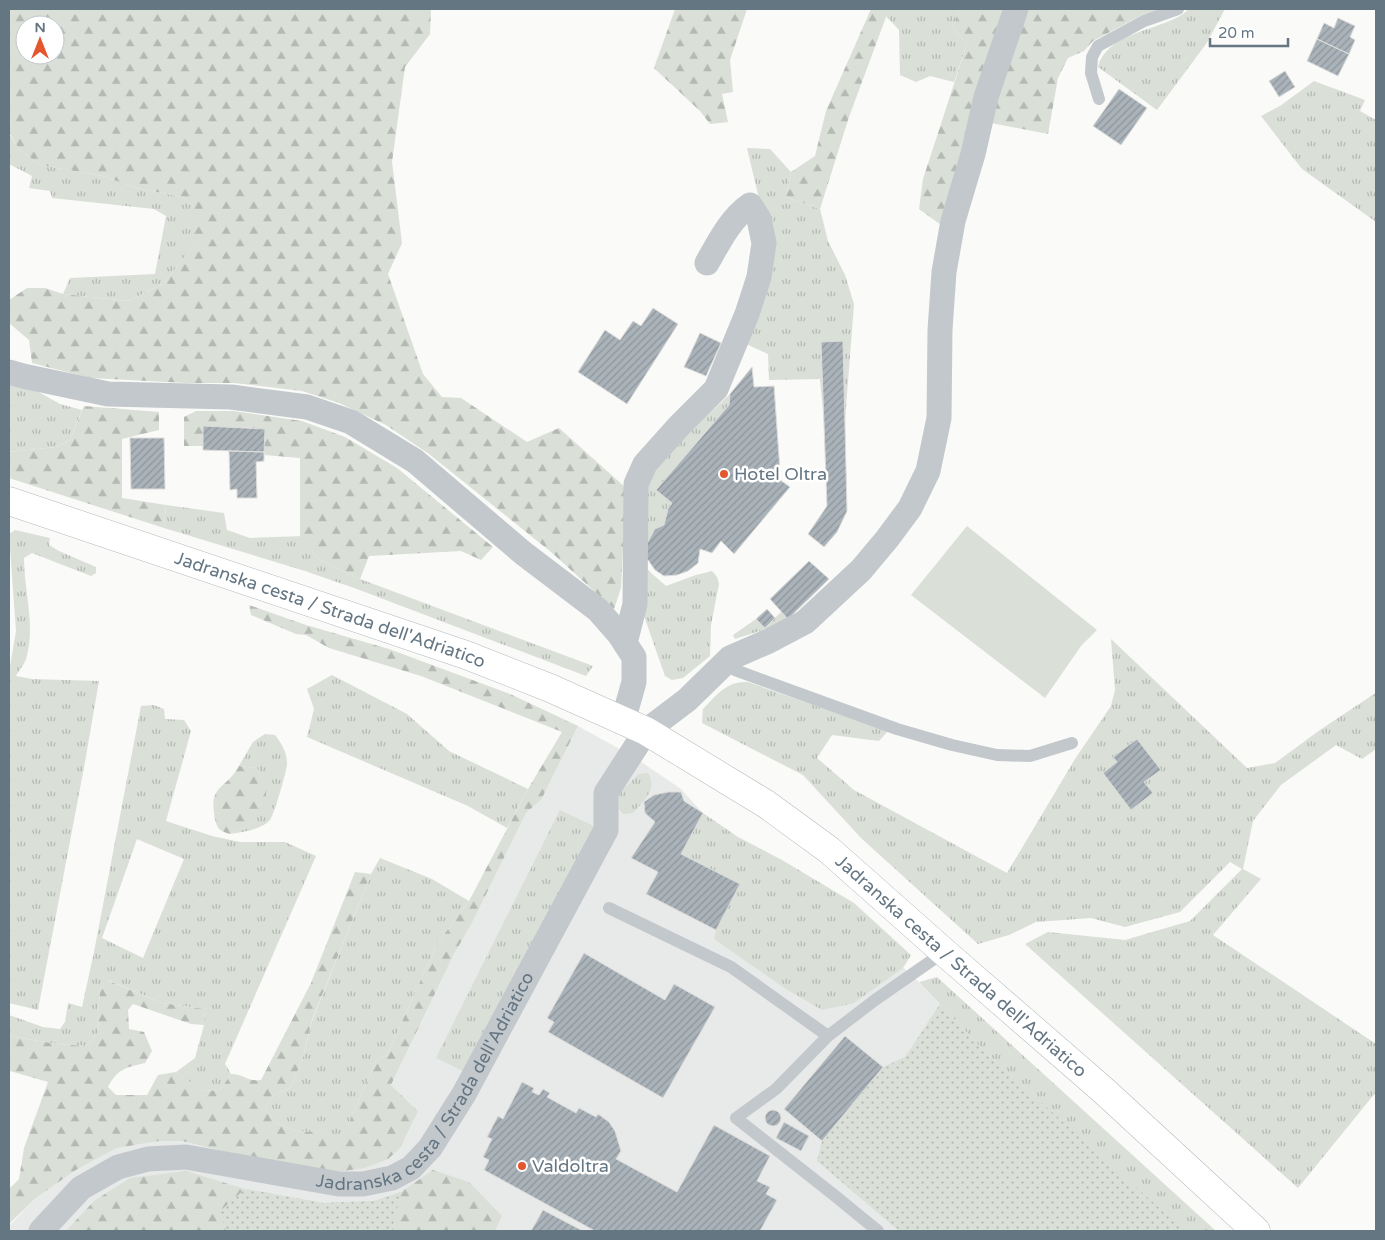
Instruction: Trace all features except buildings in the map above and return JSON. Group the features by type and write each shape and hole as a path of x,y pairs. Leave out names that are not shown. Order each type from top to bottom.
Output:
{"main road":[{"name":"Jadranska cesta / Strada dell'Adriatico","path":"9,501 466,655 550,688 635,726 766,804 829,850 1103,1090 1256,1231"}],"street":[{"path":"9,372 108,394 231,397 307,407 352,422 415,461 523,553 598,610 619,634 634,657 635,726 687,700 730,658 769,641 805,622 848,582 887,540 910,508 928,471 939,418 940,330 944,272 952,221 973,154 986,97 1016,9"},
{"path":"625,644 635,604 636,484 645,464 716,389 747,314 759,277 764,243 759,219 750,205 740,212 726,230 707,262"},
{"name":"Jadranska cesta / Strada dell'Adriatico","path":"41,1231 81,1188 118,1167 148,1159 186,1157 340,1184 363,1184 392,1178 411,1168 430,1148 464,1094 606,830 606,793 635,726"}],"lane":[{"path":"1099,99 1091,73 1092,57 1098,46 1144,21 1178,9"},
{"path":"725,662 735,670 897,729 961,747 997,755 1030,756 1072,743"},
{"path":"609,908 731,967 828,1036"},
{"path":"878,1231 736,1118 776,1089 828,1036 944,952"}],"shaded area":[{"path":"578,726 634,757 681,789 759,875 854,928 911,974 985,1052 1185,1231 9,1231 9,1226 36,1198 76,1170 117,1148 159,1141 182,1141 218,1150 418,1111 391,1085 454,954 472,923 526,813 541,800"}],"green space":[{"path":"9,9 431,9 430,34 405,67 392,162 402,243 388,274 423,374 442,397 461,398 527,442 559,428 626,488 621,588 614,609 551,552 429,454 386,425 339,403 302,391 234,383 187,383 90,378 32,363 29,340 9,323 9,300 27,288 45,288 63,294 128,301 163,284 194,245 194,207 183,197 136,188 103,176 41,165 19,150 9,132"},
{"path":"675,9 747,9 730,60 733,92 722,94 728,122 710,124 700,111 654,68"},
{"path":"871,9 889,9 849,117 820,209 786,197 791,172 815,156 826,111"},
{"path":"889,9 959,9 953,28 967,44 954,82 930,76 916,82 900,75 899,30 886,16"},
{"path":"959,9 1007,9 941,225 919,209 923,179 967,44 953,28"},
{"path":"1029,9 1162,9 1142,15 1093,41 1084,51 1068,58 1058,78 1048,134 991,123 1004,76"},
{"path":"1189,9 1225,9 1206,44 1157,110 1098,67 1103,56 1120,41 1131,35 1166,23"},
{"path":"1314,81 1365,100 1360,111 1376,120 1376,222 1302,169 1261,116 1280,106"},
{"path":"10,135 19,150 41,165 103,176 136,188 183,197 194,207 194,245 163,284 128,301 63,294 70,278 155,274 166,216 154,209 52,198 50,191 29,188 32,176 9,164"},
{"path":"747,148 770,149 791,172 786,197 820,209 828,241 845,275 854,304 845,421 824,423 820,379 769,380 768,354 744,343 760,203"},
{"path":"9,383 35,390 60,404 82,410 70,440 56,447 9,452"},
{"path":"730,394 729,405 656,490 672,503 664,525 655,529 645,547 644,483 657,462"},
{"path":"84,406 159,412 159,430 122,439 122,498 166,505 164,528 9,478 9,452 56,447 70,440"},
{"path":"196,411 234,411 302,421 345,437 397,468 493,547 481,560 461,551 369,556 360,579 318,559 304,537 300,536 300,458 265,455 258,428 216,427 206,446 184,446 184,417"},
{"path":"166,505 224,513 227,530 250,538 304,536 318,559 360,579 593,666 586,676 357,589 164,528"},
{"path":"967,526 1097,630 1081,646 1045,698 911,595"},
{"path":"15,530 50,538 49,545 96,567 96,573 91,576 32,553 24,558 30,634 26,659 16,676 32,679 99,681 38,1010 9,1003 9,672 16,631 9,534"},
{"path":"642,565 666,586 712,571 717,577 719,584 711,625 710,656 683,678 672,680 665,676 644,616"},
{"path":"249,605 306,625 389,649 510,694 578,726 541,800 526,813 472,923 454,954 391,1085 418,1111 400,1148 388,1159 365,1168 335,1172 218,1150 182,1141 159,1141 117,1148 76,1170 36,1198 9,1224 9,1189 19,1179 24,1148 48,1082 10,1071 9,1073 9,1036 57,1044 86,1046 99,1032 100,990 107,980 162,1003 205,1009 204,1025 191,1024 133,1004 128,1010 129,1029 144,1032 152,1051 145,1063 123,1070 115,1076 108,1087 116,1095 147,1095 158,1075 176,1072 203,1091 220,1090 231,1074 252,1080 261,1080 311,983 355,872 371,874 312,1020 302,1061 290,1088 274,1095 265,1107 275,1123 297,1131 344,1134 376,1061 387,1055 437,944 469,901 528,789 562,732 421,676 329,648 306,635 296,634 251,615"},
{"path":"782,611 788,619 766,629 735,639 733,635 756,619 765,628"},
{"path":"1111,639 1247,768 1275,763 1320,730 1376,694 1376,749 1362,759 1336,745 1281,785 1253,821 1243,869 1261,879 1213,935 1376,1044 1376,1092 1298,1188 1025,944 1048,932 1125,940 1190,921 1242,869 1230,862 1180,912 1125,927 1091,918 1036,922 1009,935 978,944 861,838 803,775 702,723 703,709 722,690 740,682 748,682 888,731 879,741 832,735 817,758 854,790 1007,873 1075,759 1111,706 1115,690","holes":["1137,739 1161,770 1144,782 1152,793 1131,810 1103,773 1117,762 1113,757"]},
{"path":"332,675 407,714 449,751 528,789 507,828 468,806 307,737 314,709 307,689"},
{"path":"154,705 164,709 165,719 184,720 191,731 166,821 212,836 240,842 285,842 316,856 225,1064 231,1074 220,1090 202,1091 176,1072 195,1058 204,1025 205,1009 162,1003 108,980 100,990 99,1032 86,1046 57,1044 9,1036 9,1015 43,1027 60,1029 65,1022 68,1003 82,1007 141,706","holes":["137,839 184,859 143,958 102,938"]},
{"path":"265,734 275,735 284,748 287,760 285,775 274,810 270,820 262,826 230,834 253,822 257,768 239,766 253,742"},
{"path":"239,766 257,768 268,778 265,802 253,822 230,834 221,831 217,825 213,808 214,799 219,789"},
{"path":"648,773 651,779 651,790 633,813 623,814 618,808 619,794 638,774"},
{"path":"560,810 596,827 467,1073 436,1058"},
{"path":"703,813 738,837 782,860 854,903 911,955 903,968 854,1003 822,1010 786,989 714,939 716,930 740,884 681,854"},
{"path":"380,858 432,879 469,901 437,944 387,1055 376,1061 344,1134 297,1131 275,1123 265,1107 274,1095 290,1088 302,1061 312,1021 371,874"},
{"path":"937,977 1216,1231 1184,1231 985,1052 919,982"},
{"path":"940,1004 985,1052 1185,1231 899,1231 817,1161 822,1141 883,1067 905,1057"},
{"path":"433,1170 469,1182 502,1216 495,1231 66,1231 94,1201 130,1178 186,1171 245,1189 323,1203 374,1201 401,1192"},
{"path":"245,1189 323,1203 374,1201 401,1192 392,1231 226,1231 220,1211"}],"place":[{"name":"Hotel Oltra","path":"724,474"},
{"name":"Valdoltra","path":"522,1166"}]}
